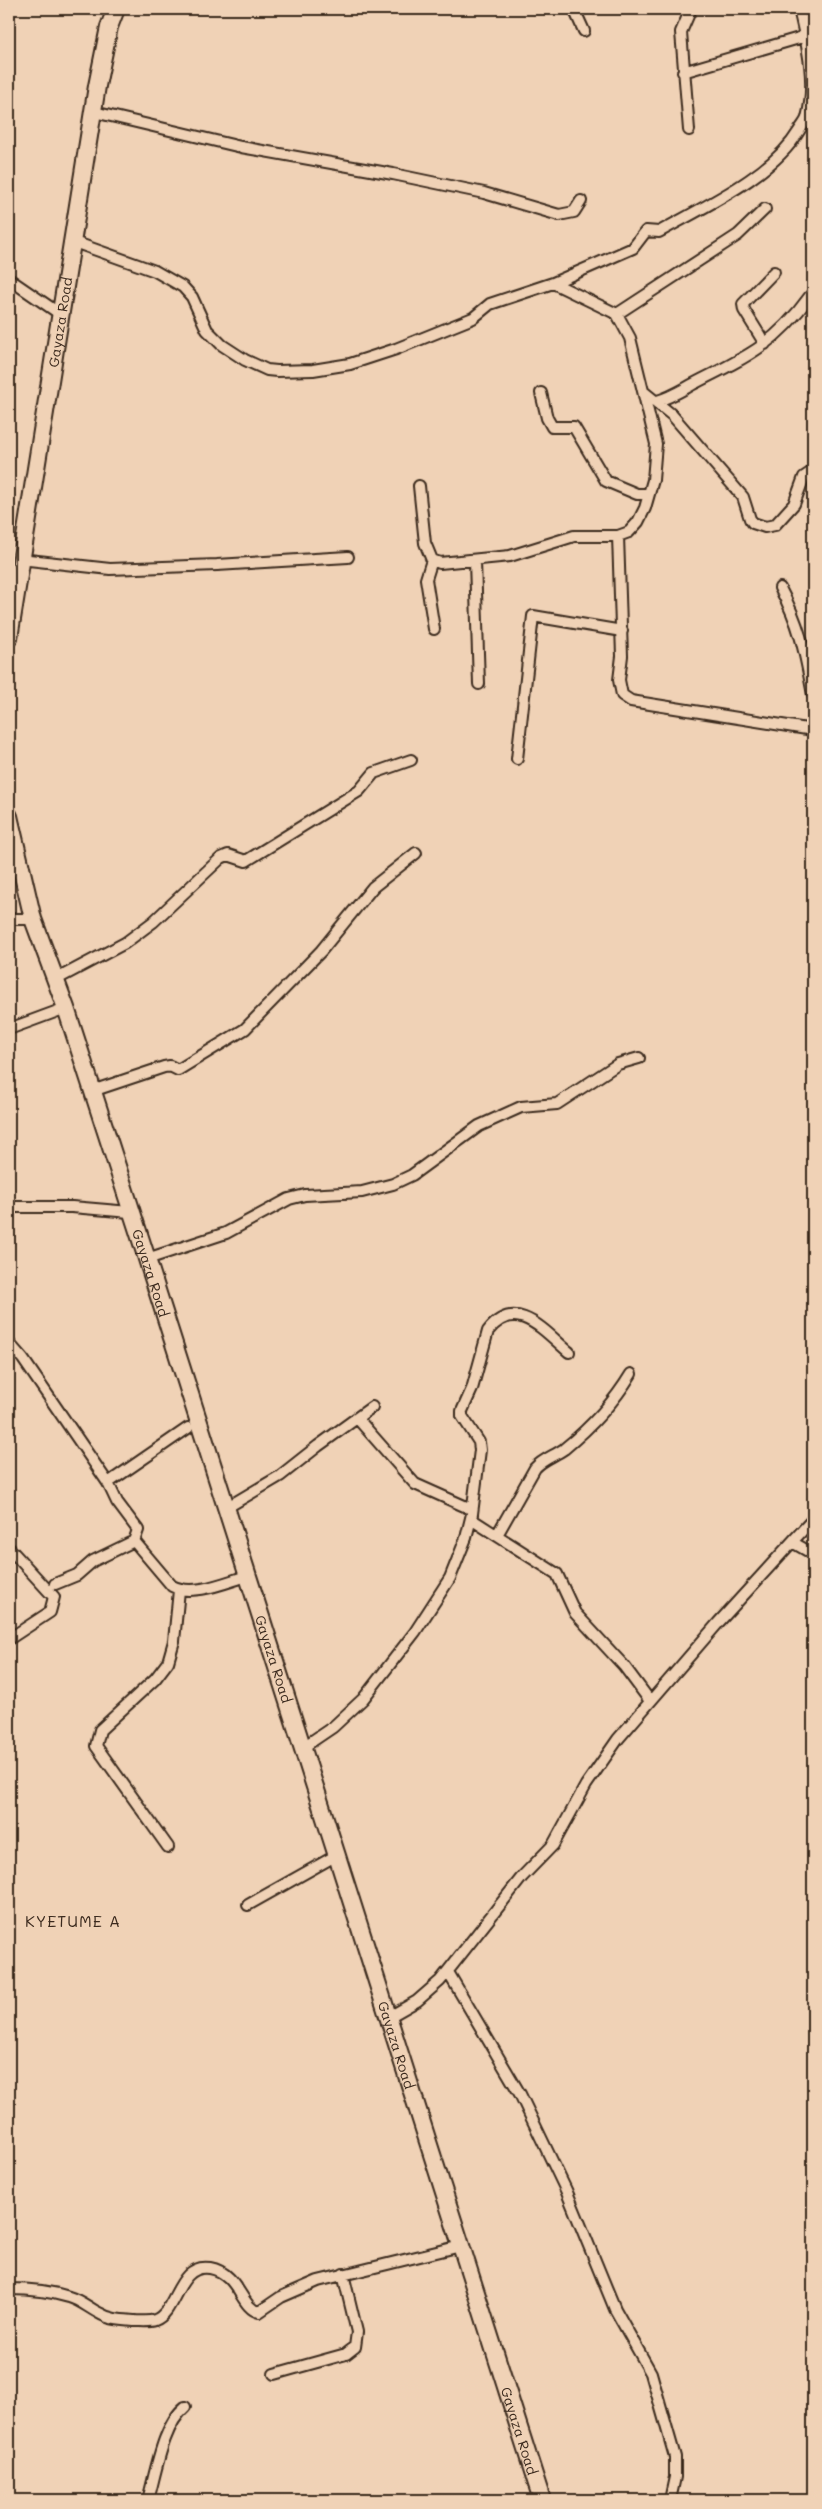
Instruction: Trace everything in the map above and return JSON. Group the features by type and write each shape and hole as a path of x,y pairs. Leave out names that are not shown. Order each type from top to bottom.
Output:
{"main road":[{"name":"Gayaza Road","path":"9,638 60,314 74,242 97,86 110,27 116,9"},
{"name":"Gayaza Road","path":"9,816 33,919 66,1008 130,1212 147,1259 542,2500"}],"street":[{"path":"574,9 584,31"},
{"path":"689,130 683,72 682,29 691,9"},
{"path":"74,242 155,271 183,286 192,297 207,330 222,345 245,360 267,370 312,370 350,364 473,318 497,301 552,284 634,248 646,231 659,232 765,170 785,151 807,119 812,91 810,63 799,9"},
{"path":"683,72 806,36"},
{"path":"94,112 241,146 484,193 559,215 574,212 581,201"},
{"path":"616,314 738,235 765,208"},
{"path":"765,344 744,310 743,304 774,272"},
{"path":"9,279 60,314"},
{"path":"432,560 440,563 510,556 574,536 618,536 629,532 638,522 653,480 656,444 630,338 616,314 552,284"},
{"path":"657,401 670,397 725,369 765,344 788,325 810,296"},
{"path":"541,393 547,418 552,427 570,425 574,427 606,481 637,494 648,494"},
{"path":"645,393 672,415 743,497 750,519 758,525 765,527 775,525 794,504 804,477 813,471"},
{"path":"419,486 425,543 432,560 426,579 434,629"},
{"path":"618,536 622,631 620,690 622,695 631,702 813,730"},
{"path":"20,559 110,569 297,562 348,557"},
{"path":"475,561 479,684"},
{"path":"780,588 801,634 813,695"},
{"path":"518,759 533,616 622,631"},
{"path":"55,980 125,943 153,922 221,858 228,855 246,861 359,791 374,773 411,760"},
{"path":"92,1091 164,1067 178,1070 245,1029 321,951 373,887 416,853"},
{"path":"9,919 33,919"},
{"path":"9,1029 66,1008"},
{"path":"147,1259 226,1233 289,1199 305,1195 362,1192 393,1184 412,1175 479,1126 521,1107 558,1104 618,1064 640,1058"},
{"path":"9,1207 72,1207 130,1212"},
{"path":"302,1748 333,1728 356,1706 415,1632 450,1578 466,1538 480,1450 479,1442 462,1416 462,1410 472,1389 488,1331 493,1324 509,1316 520,1314 533,1321 568,1352"},
{"path":"9,1343 23,1359 138,1530 134,1542 93,1561 78,1575 55,1584"},
{"path":"497,1535 535,1468 540,1462 562,1450 603,1414 617,1397 631,1374"},
{"path":"226,1508 280,1476 372,1407"},
{"path":"357,1418 415,1484 471,1514 497,1535 561,1578 575,1613 624,1666 650,1701"},
{"path":"108,1483 188,1428"},
{"path":"389,2017 429,1993 448,1972 522,1877 553,1845 603,1760 650,1701 813,1519"},
{"path":"134,1542 172,1586 179,1590 194,1590 247,1576"},
{"path":"792,1542 813,1554"},
{"path":"9,1548 54,1597 50,1612 9,1639"},
{"path":"168,1847 96,1746 100,1730 155,1679 168,1662 174,1641 179,1590"},
{"path":"248,1904 336,1856"},
{"path":"448,1972 520,2094 566,2190 615,2310 651,2373 675,2457 675,2477 670,2500"},
{"path":"9,2289 71,2297 110,2318 148,2321 163,2315 182,2282 198,2270 209,2268 225,2275 235,2283 250,2308 259,2312 281,2297 318,2281 461,2246"},
{"path":"274,2374 346,2354 355,2347 357,2332 343,2274"},
{"path":"148,2500 161,2453 172,2424 176,2415 185,2407"}],"district":[{"name":"KYETUME A","path":"73,1920"}]}
